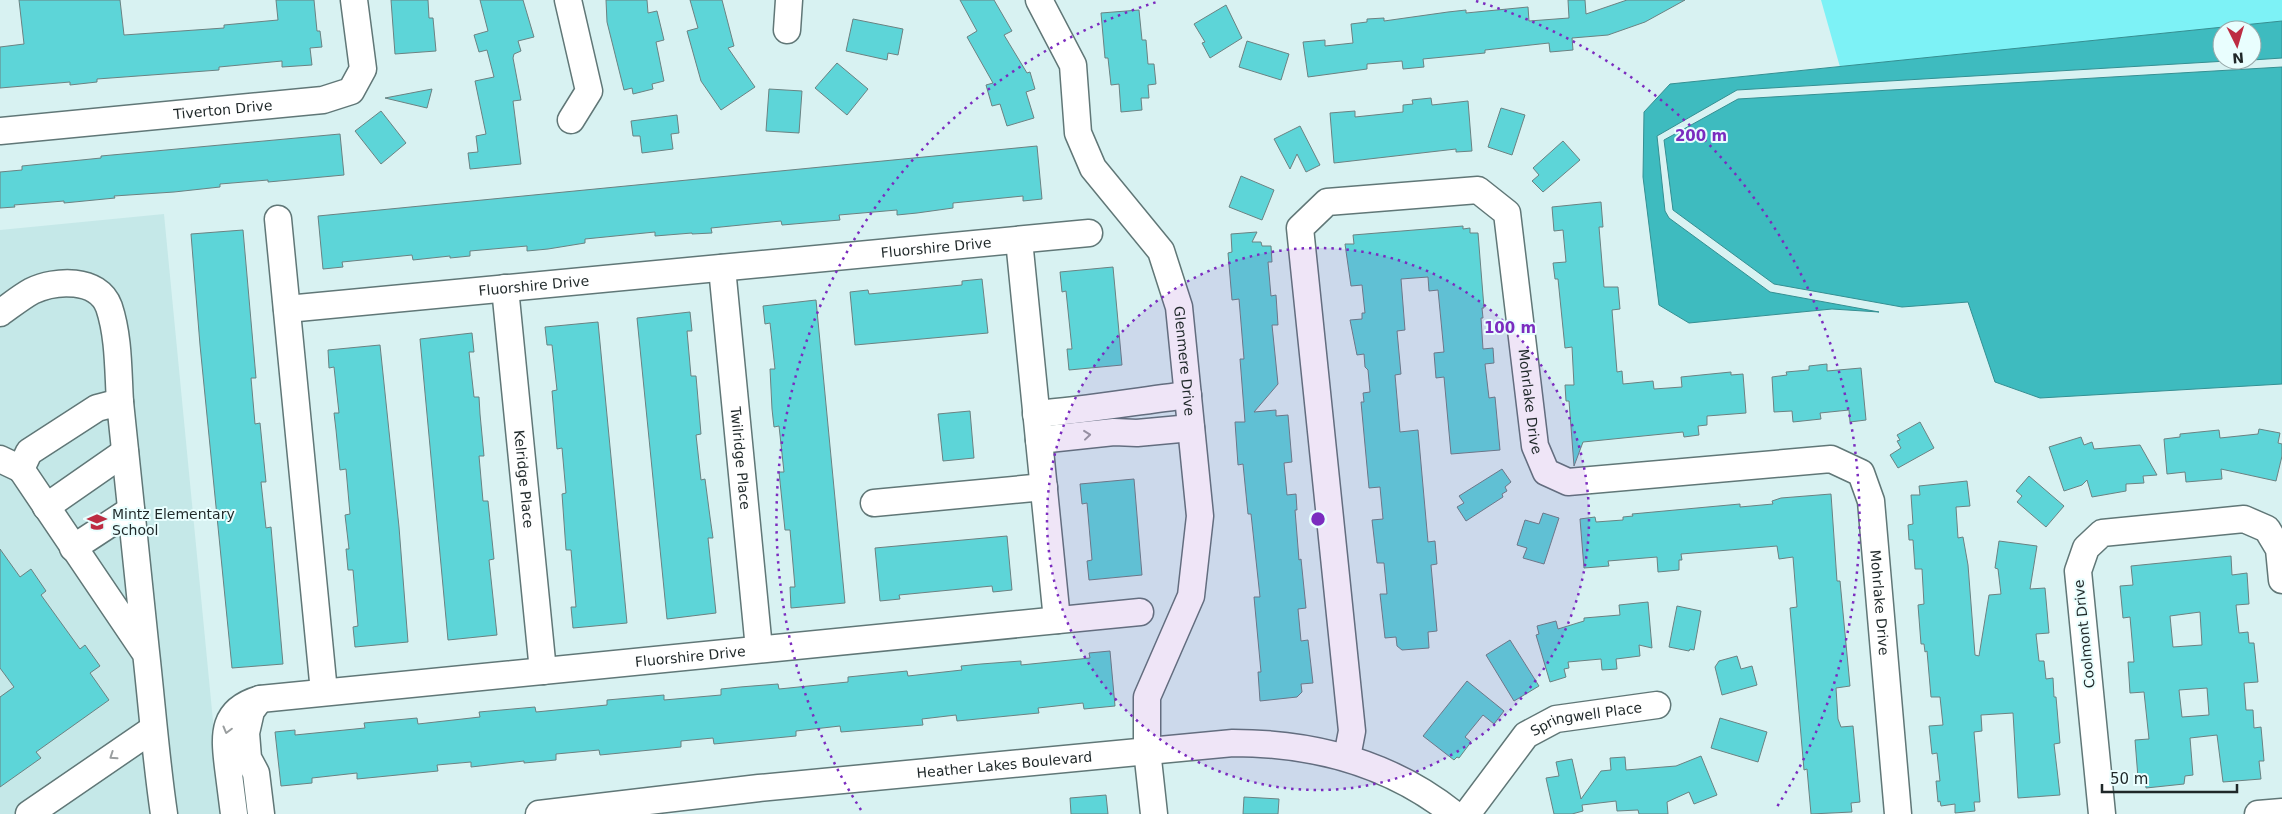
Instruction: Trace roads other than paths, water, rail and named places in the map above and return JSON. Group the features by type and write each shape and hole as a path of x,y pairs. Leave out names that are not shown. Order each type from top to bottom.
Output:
{"street":[{"name":"Tiverton Drive","path":"0,131 322,100 351,91 363,70 354,0"},
{"path":"568,0 589,91 571,120"},
{"path":"787,30 789,0"},
{"name":"Glenmere Drive","path":"1039,0 1073,65 1078,132 1093,168 1161,251 1178,307 1200,516 1191,596 1147,697 1147,750 1154,814"},
{"name":"Mohrlake Drive","path":"1347,757 1352,731 1300,228 1327,202 1478,190 1507,213 1535,446 1546,472 1568,482 1831,460 1861,473 1871,500 1898,814"},
{"path":"278,219 324,692"},
{"name":"Fluorshire Drive","path":"287,309 1089,233"},
{"path":"1019,240 1057,620"},
{"name":"Twilridge Place","path":"722,268 760,649"},
{"path":"0,313 32,291 68,282 92,288 108,305 117,346 125,452 153,729 164,814"},
{"name":"Kelridge Place","path":"506,288 543,671"},
{"path":"1036,414 1108,407 1188,395"},
{"path":"120,402 97,408 11,464 46,507 146,654"},
{"path":"1121,404 1124,433"},
{"path":"1039,440 1191,428"},
{"path":"46,507 125,452"},
{"path":"874,503 1044,487"},
{"path":"73,548 131,510"},
{"name":"Coolmont Drive","path":"2102,814 2078,571 2086,548 2102,533 2244,519 2267,529 2279,549 2282,580"},
{"name":"Fluorshire Drive","path":"234,814 239,765 246,733 251,711 260,699 1140,612"},
{"name":"Springwell Place","path":"1467,814 1526,735 1556,720 1657,706"},
{"path":"29,814 153,729"},
{"name":"Heather Lakes Boulevard","path":"539,814 759,788 1233,743 1300,747 1347,757 1381,769 1410,784 1454,814"},
{"name":"Fluorshire Drive","path":"239,765 256,773 261,814"},
{"path":"2258,814 2282,812"}],"place":[{"name":"Mintz Elementary School","path":"97,522"}]}
